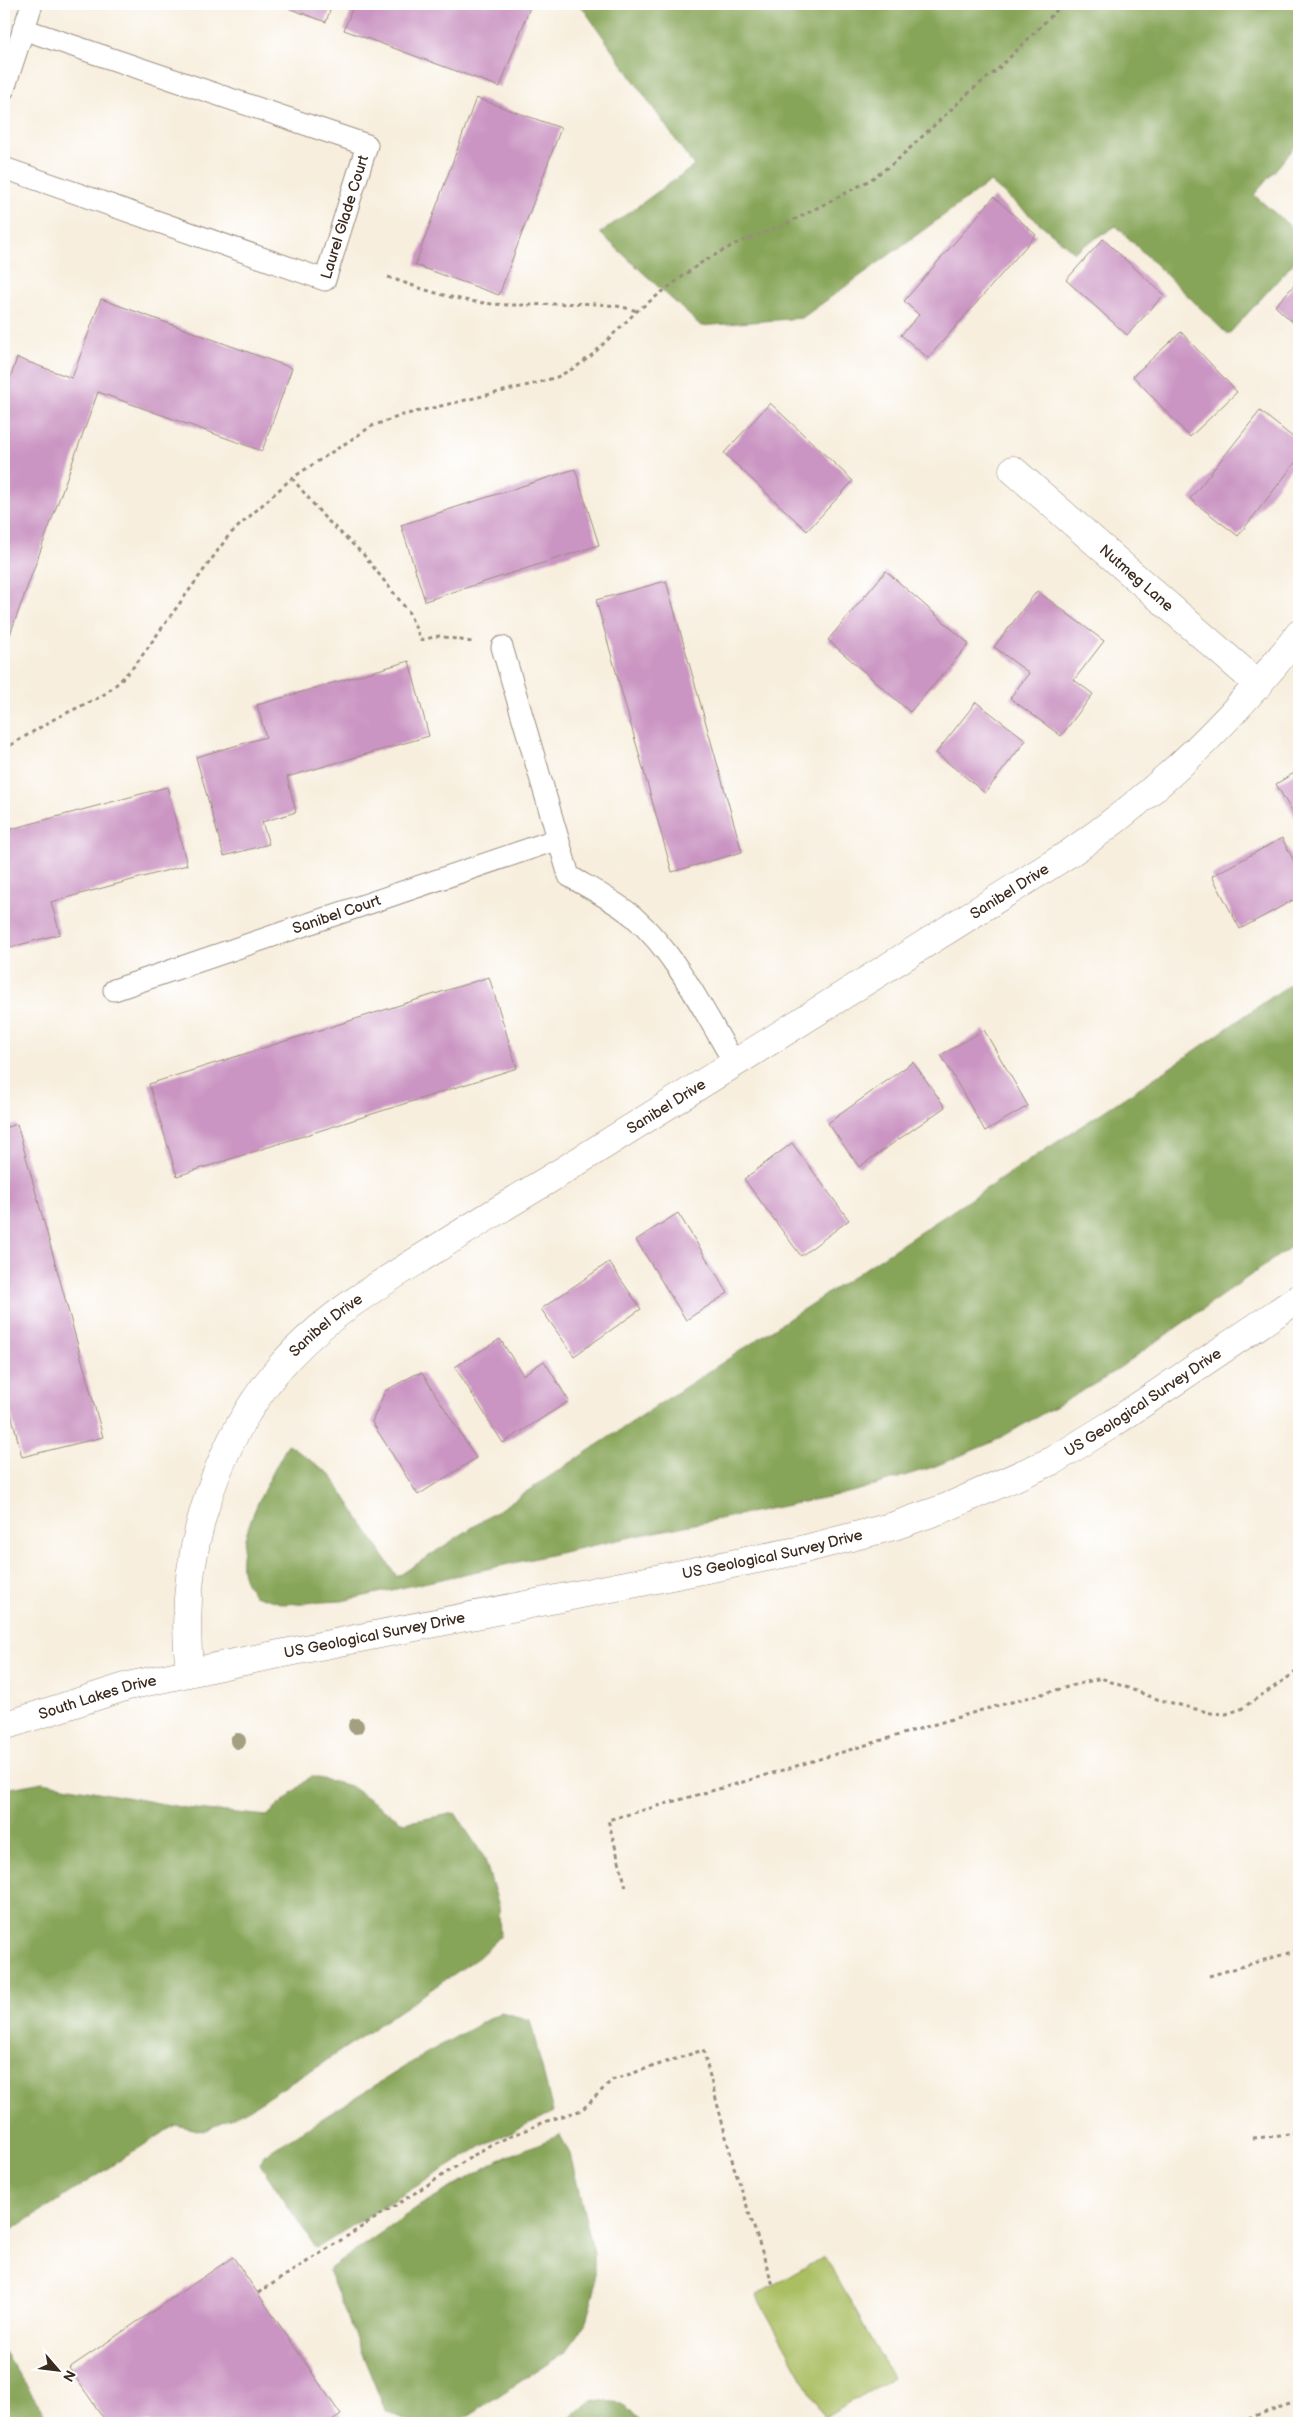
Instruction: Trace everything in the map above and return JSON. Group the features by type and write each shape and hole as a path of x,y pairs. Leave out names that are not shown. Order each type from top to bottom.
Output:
{"street":[{"name":"Nutmeg Lane","path":"1013,470 1259,685"},
{"name":"Sanibel Drive","path":"190,1672 186,1636 188,1602 195,1543 206,1503 220,1467 252,1406 275,1374 298,1347 364,1293 735,1064 1070,853 1118,820 1193,754 1259,685 1299,634"},
{"name":"US Geological Survey Drive","path":"190,1672 797,1552 848,1540 894,1526 945,1508 1054,1460 1112,1424 1299,1298"},
{"name":"South Lakes Drive","path":"4,1726 86,1698 190,1672"}],"lane":[{"path":"4,89 32,4"},
{"name":"Laurel Glade Court","path":"4,168 325,280 367,145 23,29"},
{"path":"502,647 569,876 633,916 655,939 674,963 735,1064"},
{"name":"Sanibel Court","path":"114,990 558,840"}],"path":[{"path":"4,749 56,718 102,696 118,683 136,664 229,535 292,478 372,426 404,414 533,384 576,367 592,355 637,311 706,260 735,244 782,226 870,180 894,162 973,89 996,71 1063,4"},
{"path":"388,277 442,296 478,304 607,304 637,311"},
{"path":"292,478 324,517 368,561 408,611 421,640 439,636 502,647"},
{"path":"626,1888 608,1820 743,1782 982,1710 1101,1678 1157,1699 1211,1713 1226,1714 1240,1710 1299,1670"},
{"path":"1209,1976 1299,1950"},
{"path":"258,2293 490,2145 547,2121 582,2110 612,2080 703,2050 737,2175 773,2285"},
{"path":"1253,2138 1280,2136 1299,2131"},
{"path":"1233,2423 1299,2401"}],"green space":[{"path":"580,4 1299,4 1299,142 1254,195 1299,234 1299,257 1228,335 1116,226 1074,252 990,182 802,318 701,326 600,233 694,166"},
{"path":"1299,978 1299,1241 1105,1378 993,1442 933,1467 852,1492 631,1537 342,1601 284,1604 254,1595 248,1586 242,1570 245,1539 264,1489 288,1444 330,1474 397,1577 1180,1061"},
{"path":"311,1776 350,1786 404,1823 455,1813 484,1857 499,1906 500,1937 479,1957 324,2062 246,2111 203,2131 175,2125 4,2235 4,1789 43,1782 186,1808 267,1816"},
{"path":"501,2012 530,2020 553,2112 482,2146 316,2248 260,2164 264,2155 425,2054"},
{"path":"560,2135 570,2154 594,2254 594,2292 585,2324 564,2353 457,2423 410,2423 385,2410 328,2270 419,2206 499,2160"},
{"path":"825,2256 893,2378 824,2417 756,2295"},
{"path":"4,2352 51,2423 4,2423"},
{"path":"593,2400 622,2403 642,2423 562,2423"}],"building":[{"path":"277,4 332,4 326,22"},
{"path":"354,4 531,4 500,87 344,30"},
{"path":"476,98 561,128 499,295 415,265"},
{"path":"994,197 1036,235 928,358 901,335 919,315 904,301"},
{"path":"1103,239 1164,295 1127,335 1066,280"},
{"path":"1299,280 1299,328 1275,306"},
{"path":"101,299 292,368 262,451 98,392 4,651 4,396 17,358 72,378"},
{"path":"1181,332 1237,392 1190,437 1133,376"},
{"path":"770,403 853,481 807,531 724,453"},
{"path":"1260,411 1299,442 1299,458 1238,536 1190,499"},
{"path":"575,469 599,545 425,601 401,525"},
{"path":"886,571 969,644 910,712 828,640"},
{"path":"666,581 742,852 672,872 596,600"},
{"path":"1037,591 1104,641 1074,680 1093,694 1061,736 1010,698 1029,673 994,647"},
{"path":"409,661 429,736 287,777 296,812 262,822 269,844 224,856 196,757 266,737 257,705"},
{"path":"976,702 1026,740 985,793 936,753"},
{"path":"1299,770 1299,824 1276,784"},
{"path":"167,787 187,865 51,902 60,934 4,949 4,831"},
{"path":"1282,838 1299,871 1299,897 1240,929 1212,876"},
{"path":"489,977 517,1068 177,1176 149,1084"},
{"path":"984,1030 1028,1106 985,1131 941,1055"},
{"path":"913,1062 945,1107 859,1167 828,1123"},
{"path":"17,1124 103,1437 22,1457 4,1385 4,1128"},
{"path":"792,1143 849,1220 801,1256 744,1179"},
{"path":"678,1213 728,1293 686,1320 636,1240"},
{"path":"609,1262 641,1309 574,1356 541,1309"},
{"path":"500,1339 523,1375 544,1361 569,1401 503,1443 455,1367"},
{"path":"422,1373 476,1458 418,1495 372,1422 385,1391 416,1374"},
{"path":"233,2257 341,2415 329,2423 107,2423 69,2368"}]}
